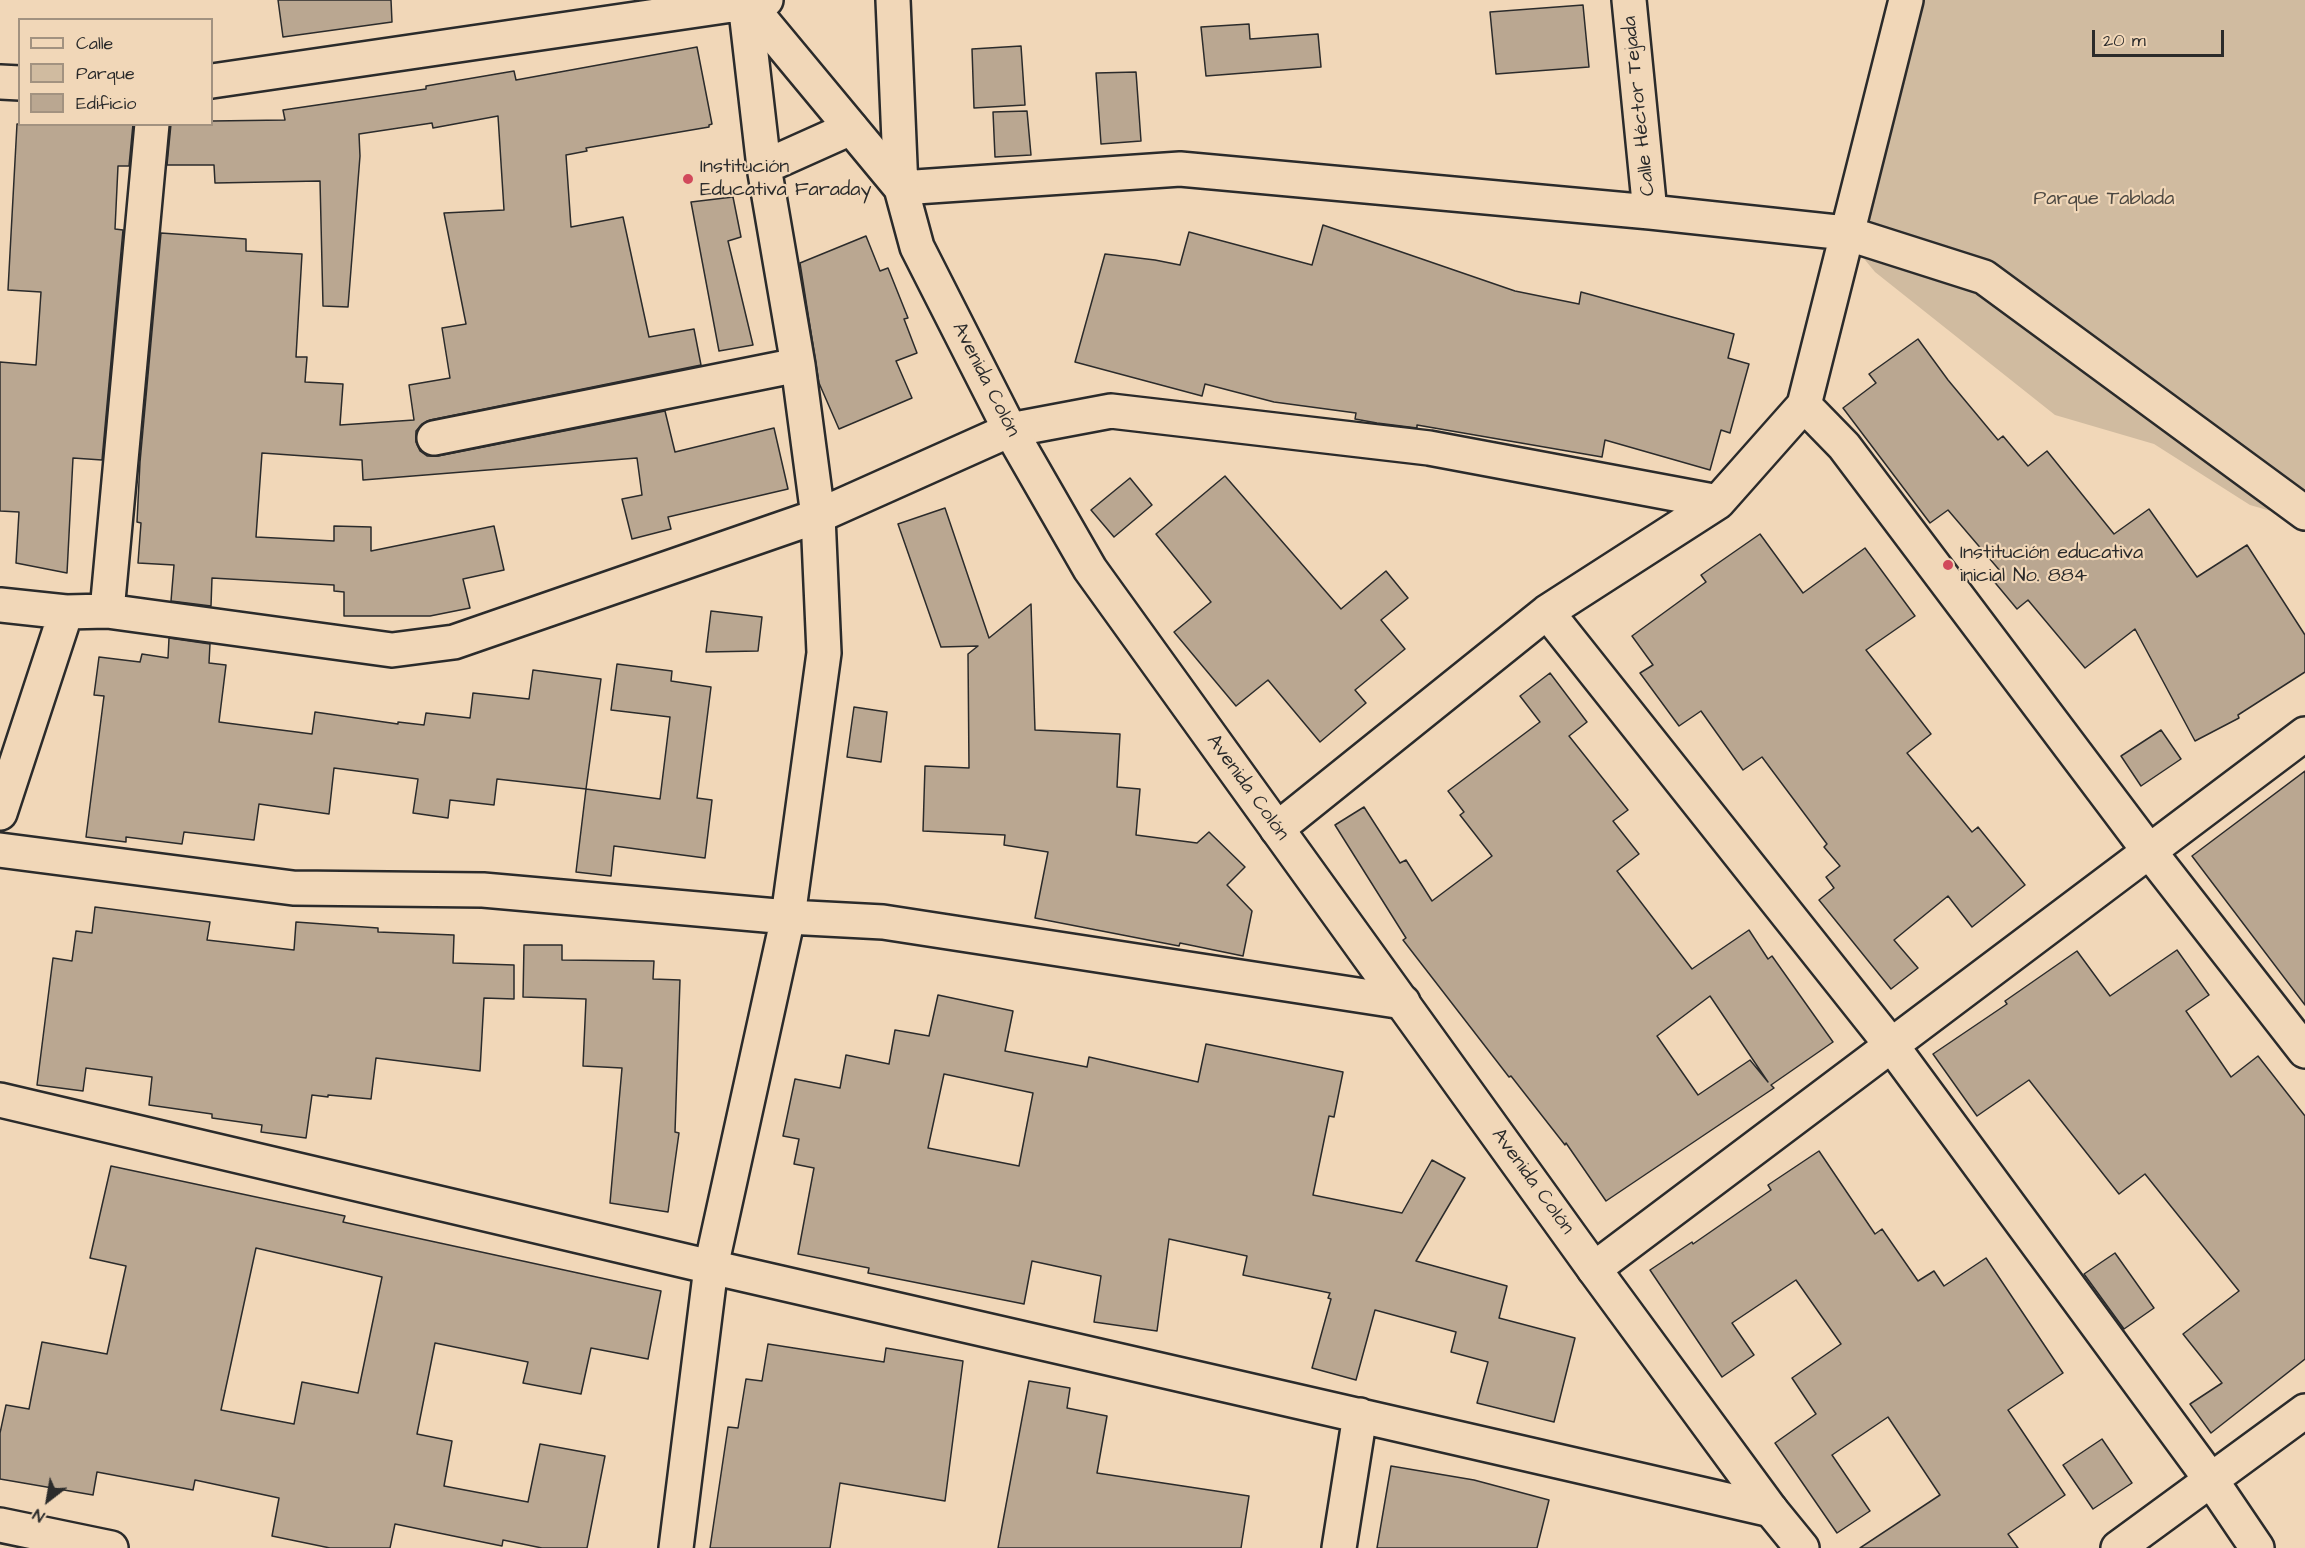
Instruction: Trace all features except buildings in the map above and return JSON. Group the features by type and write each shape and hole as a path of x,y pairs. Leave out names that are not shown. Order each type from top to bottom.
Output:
{"street":[{"path":"893,0 901,188 1180,169 1650,212 1846,233 1984,277 2305,513"},
{"name":"Calle Héctor Tejada","path":"1629,0 1650,212"},
{"path":"1276,829 1547,612 1718,502 1804,405 1906,0"},
{"path":"213,81 752,1 764,167 798,365 818,516 824,653 788,917 711,1267 676,1548"},
{"name":"Avenida Colón","path":"752,1 850,128 901,188 917,247 1010,430 1090,569 1594,1269 1771,1510 1802,1548"},
{"path":"0,82 18,83"},
{"path":"107,611 152,126"},
{"path":"764,167 850,128"},
{"path":"434,438 798,365"},
{"path":"1804,405 1851,456 2150,851 2305,1051"},
{"path":"0,605 66,612 107,611 392,650 454,642 818,516 1010,430 1110,411 1429,448 1718,502"},
{"path":"0,813 66,612"},
{"path":"1547,612 1892,1046 2211,1480 2257,1548"},
{"path":"1594,1269 2305,734"},
{"path":"0,850 293,888 483,890 788,917 883,922 1402,1002"},
{"path":"0,1100 711,1267 1771,1510"},
{"path":"2118,1548 2305,1411"},
{"path":"1339,1548 1360,1415"},
{"path":"0,1525 111,1548"}],"green space":[{"name":"Parque Tablada","path":"1918,0 2305,0 2305,521 2250,505 2154,444 2055,415 1875,272 1837,226"}],"place":[{"name":"Institución Educativa Faraday","path":"688,179"},
{"name":"Institución educativa inicial No. 884","path":"1948,565"}]}
